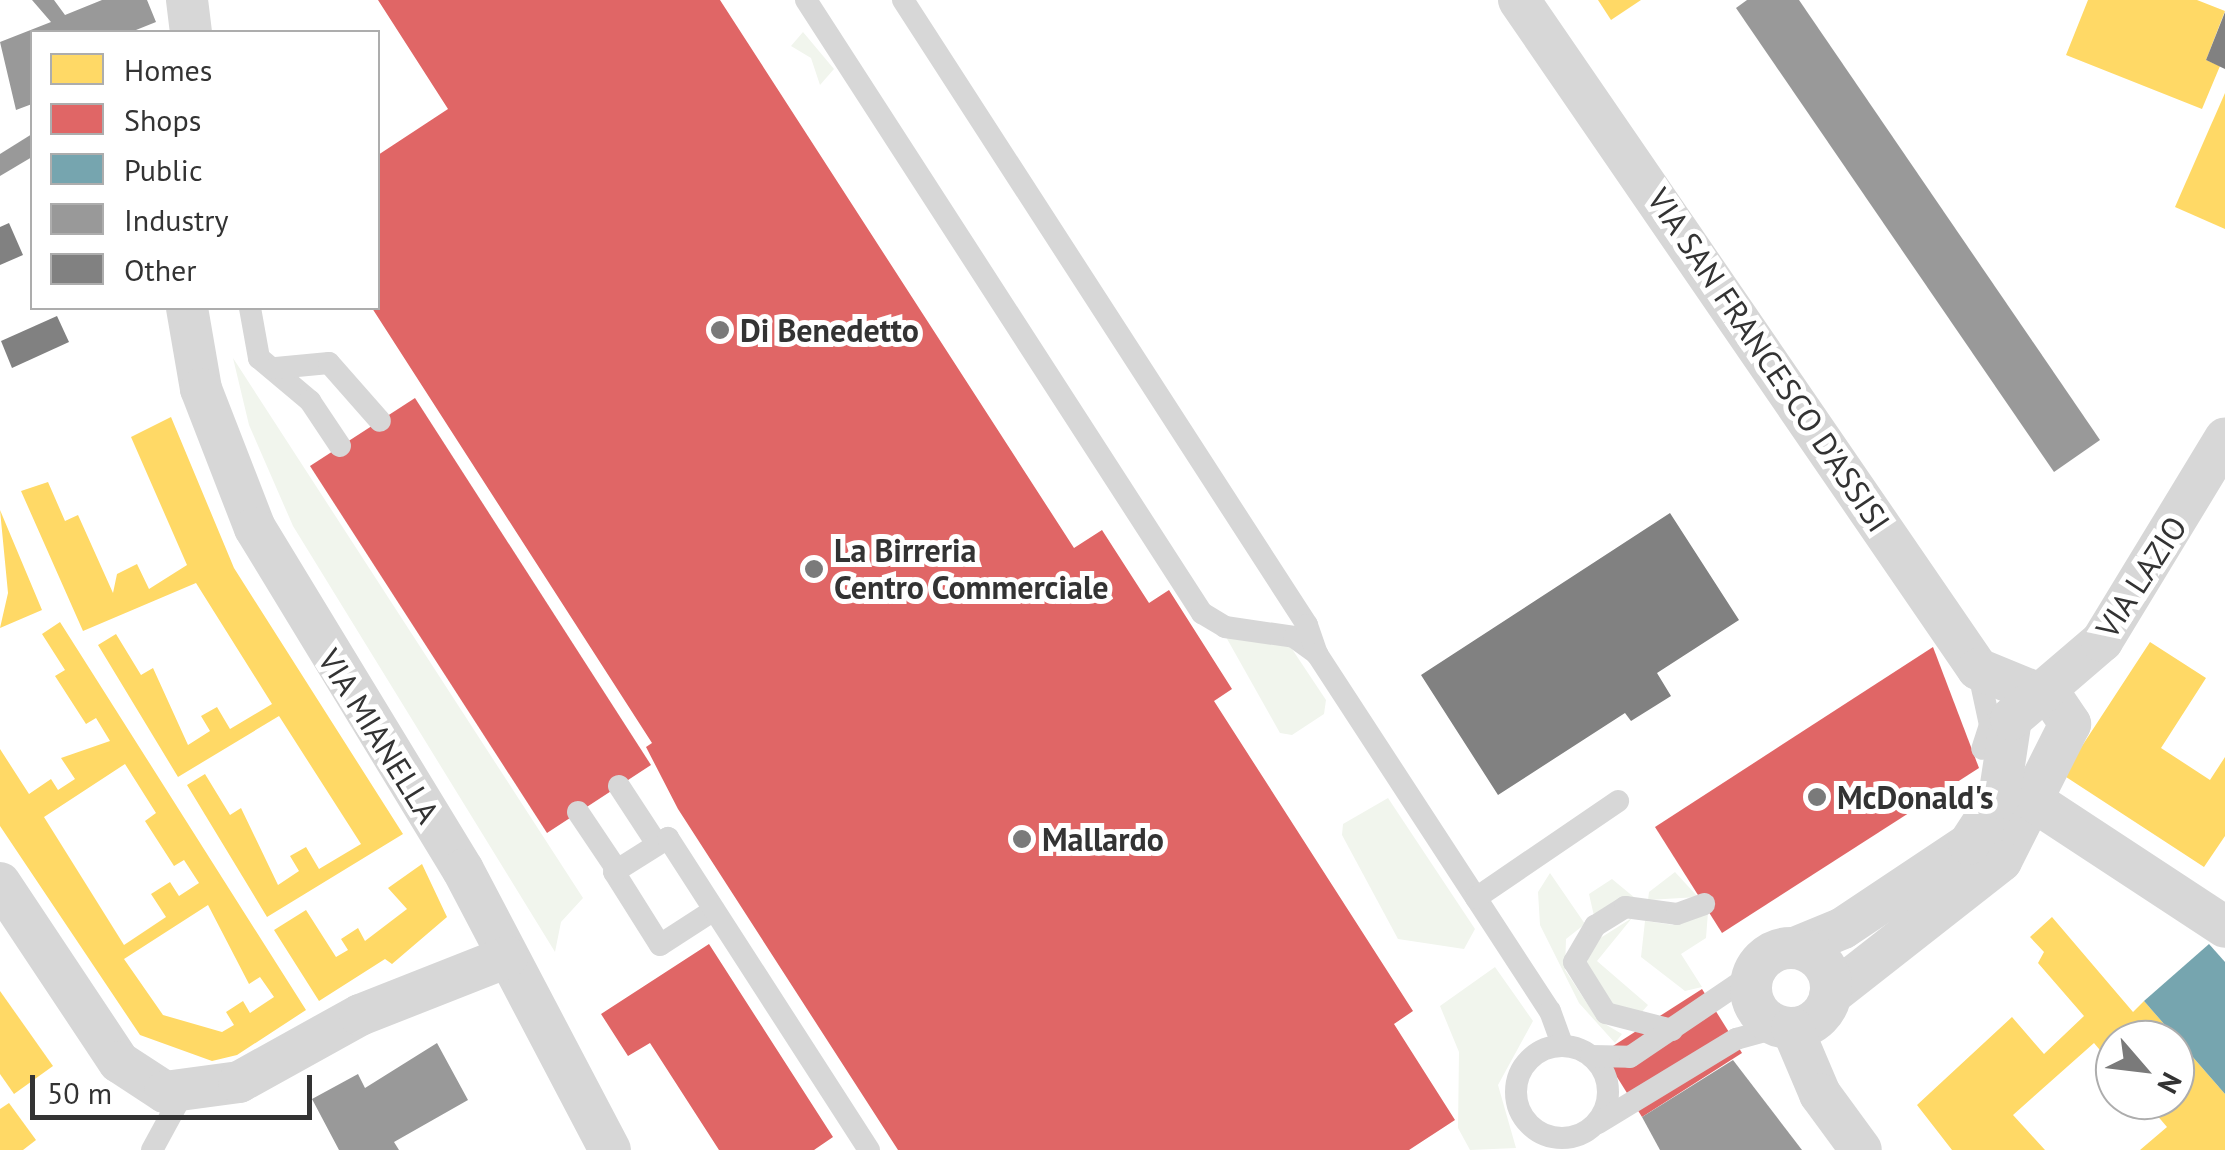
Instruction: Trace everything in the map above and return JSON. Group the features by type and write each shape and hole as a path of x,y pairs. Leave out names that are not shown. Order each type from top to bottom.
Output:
{"street":[{"path":"187,0 191,30"},
{"name":"VIA SAN FRANCESCO D'ASSISI","path":"1519,0 1978,669"},
{"name":"VIA MIANELLA","path":"187,310 201,389 254,528 507,958 610,1150"},
{"name":"VIA LAZIO","path":"1988,756 2010,719 2102,641 2225,439"},
{"path":"1785,1028 1817,1018 1830,995 1978,884 2035,802 2070,724 2054,700 2036,696 1978,669"},
{"path":"1861,1150 1820,1094 1785,1028 1752,998 1754,973 1770,954 1843,928 1969,844 1988,756"},
{"path":"2035,802 2225,927"},
{"path":"0,884 119,1062 149,1085 182,1093 239,1082 375,1008 507,958"},
{"path":"1795,948 1826,968 1830,995"}],"lane":[{"path":"806,0 1202,613 1224,626 1294,637 1316,654"},
{"path":"903,0 1307,625 1316,654 1476,898 1563,1046"},
{"path":"250,310 251,346 276,368 340,446"},
{"path":"276,368 329,364 380,420"},
{"path":"1978,669 1990,725 1988,756"},
{"path":"619,786 657,844"},
{"path":"1476,898 1618,802"},
{"path":"578,812 660,945 714,910"},
{"path":"617,870 668,838 869,1150"},
{"path":"1672,1030 1606,1014 1574,962 1595,926 1626,907 1677,914 1704,904"},
{"path":"1754,973 1620,1061 1563,1046 1535,1054 1515,1093 1525,1122 1549,1144 1590,1136 1736,1039 1785,1028"},
{"path":"1590,1136 1608,1097 1591,1056"},
{"path":"152,1150 182,1093"}],"shaded area":[{"path":"803,32 834,69 820,85 811,58 791,46"},
{"path":"233,358 583,898 561,922 555,952 293,526 249,425"},
{"path":"1226,637 1290,646 1326,700 1324,714 1292,735 1280,733"},
{"path":"1388,798 1475,929 1464,949 1398,939 1342,835 1343,824"},
{"path":"1675,872 1698,897 1648,900 1649,892"},
{"path":"1550,873 1585,924 1566,939 1565,970 1598,1020 1622,1034 1615,1043 1579,1003 1540,925 1538,892"},
{"path":"1612,879 1635,898 1594,916 1589,894"},
{"path":"1708,912 1706,938 1681,954 1702,987 1685,991 1641,957 1645,921 1674,925"},
{"path":"1632,918 1597,961 1648,1005 1640,1014 1616,1009 1586,965 1594,942"},
{"path":"1495,967 1533,1021 1498,1085 1516,1148 1470,1150 1458,1128 1459,1052 1440,1006"}],"building: Homes":[{"path":"1598,0 1641,0 1611,20"},
{"path":"2088,0 2197,0 2225,11 2206,60 2220,66 2202,109 2066,55"},
{"path":"2225,93 2225,229 2175,207"},
{"path":"171,417 234,568 403,834 267,917 187,785 205,774 230,815 241,808 278,885 299,871 290,856 306,847 319,869 361,844 279,716 178,777 98,645 116,634 141,675 153,668 188,745 210,731 201,716 217,707 230,729 272,704 196,583 83,631 21,491 48,482 65,521 78,515 113,593 117,574 137,564 149,589 187,565 131,437"},
{"path":"0,510 42,610 0,628 8,593"},
{"path":"60,622 306,1010 237,1055 212,1061 140,1035 0,826 0,749 29,794 51,779 58,790 75,779 61,758 110,741 96,718 86,724 55,676 65,670 42,634","holes":["125,764 156,813 145,821 174,866 184,860 199,883 179,896 170,882 151,894 166,917 124,945 44,817","208,905 249,984 260,977 274,997 250,1013 243,1001 226,1012 234,1025 222,1032 163,1015 124,959"]},
{"path":"2150,642 2206,678 2161,748 2210,780 2225,757 2225,836 2204,867 2063,775"},
{"path":"422,864 447,917 392,964 385,959 319,1001 274,930 306,910 336,957 348,950 341,939 358,928 365,941 407,909 388,888"},
{"path":"2052,917 2133,1012 2144,1001 2161,1020 2095,1020 2095,1044 2013,1115 2045,1150 1952,1150 1917,1105 2012,1017 2044,1054 2084,1016 2038,963 2044,952 2030,937"},
{"path":"0,991 53,1066 14,1094 0,1074"},
{"path":"2195,1060 2225,1094 2225,1150 2140,1150 2167,1127 2161,1120 2195,1120"},
{"path":"9,1103 36,1140 23,1150 0,1150 0,1109"}],"building: Shops":[{"name":"La Birreria Centro Commerciale","path":"378,0 720,0 1074,548 1102,530 1149,603 1169,590 1232,689 1214,701 1413,1011 1394,1024 1455,1120 1409,1150 898,1150 678,809 646,747 652,743 373,310 380,310 380,154 448,109"},
{"path":"415,398 651,765 547,833 310,466"},
{"name":"McDonald's","path":"1933,647 1979,768 1722,933 1655,827"},
{"path":"709,944 833,1137 814,1150 719,1150 650,1043 628,1056 601,1014"},
{"path":"1702,989 1742,1053 1642,1117 1602,1053"}],"building: Public":[{"path":"2209,944 2225,962 2225,1094 2195,1060 2195,1020 2161,1020 2144,1001"}],"building: Industry":[{"path":"32,0 54,0 65,15 102,0 147,0 156,22 136,30 31,30 51,22"},
{"path":"1747,0 1799,0 2100,440 2054,472 1736,8"},
{"path":"30,30 30,105 16,110 0,42"},
{"path":"30,135 30,158 0,176 0,154"},
{"path":"437,1043 468,1100 394,1142 399,1150 339,1150 312,1099 358,1074 365,1088"},
{"path":"1733,1060 1802,1150 1660,1150 1642,1117"}],"building: Other":[{"path":"2225,12 2225,69 2206,60"},
{"path":"9,223 23,255 0,265 0,227"},
{"path":"57,316 69,342 12,368 1,341"},
{"path":"1670,513 1739,620 1657,673 1671,696 1631,721 1625,713 1498,795 1421,675"}],"place":[{"name":"Di Benedetto","path":"720,330"},
{"name":"La Birreria Centro Commerciale","path":"814,569"},
{"name":"McDonald's","path":"1817,797"},
{"name":"Mallardo","path":"1022,839"}]}
